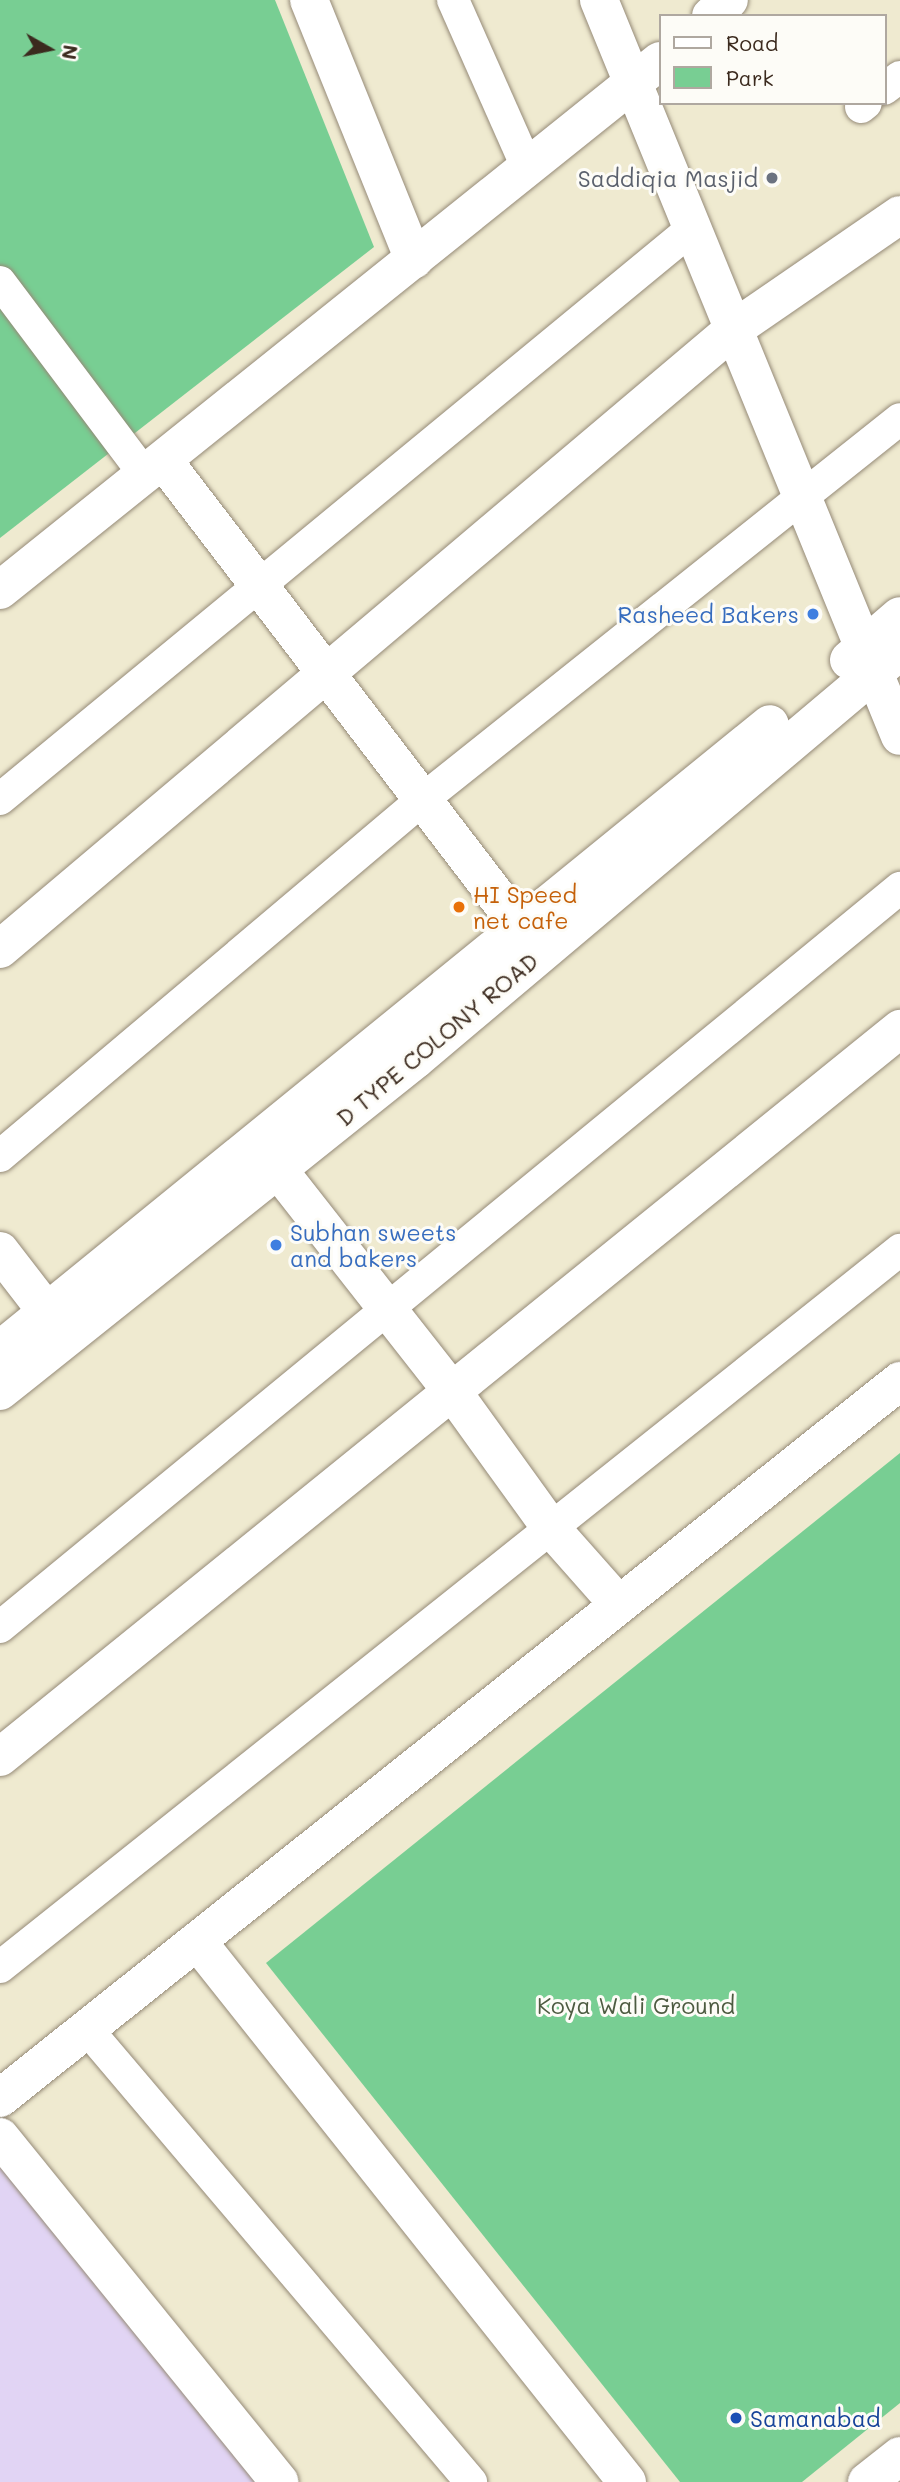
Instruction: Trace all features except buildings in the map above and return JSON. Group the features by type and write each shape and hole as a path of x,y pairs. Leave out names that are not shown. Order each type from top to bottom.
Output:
{"street":[{"path":"309,0 414,260"},
{"path":"453,0 528,169"},
{"path":"599,0 647,72 693,228 802,496 880,656 900,736"},
{"path":"713,14 729,0"},
{"path":"0,590 647,72"},
{"path":"886,88 900,77"},
{"path":"0,948 734,329 900,215"},
{"path":"0,799 255,586 693,228"},
{"path":"0,282 255,586 520,928"},
{"path":"0,1156 422,800 900,419"},
{"name":"D TYPE COLONY ROAD","path":"0,1350 47,1312 267,1155 416,1059 880,656 900,616"},
{"name":"D TYPE COLONY ROAD","path":"0,1391 520,928 880,656"},
{"path":"0,1627 900,888"},
{"path":"0,1757 900,1029"},
{"path":"267,1155 452,1391 550,1527 619,1605"},
{"path":"0,1967 900,1250"},
{"path":"0,1251 47,1312"},
{"path":"0,2098 900,1381"},
{"path":"197,1941 627,2482"},
{"path":"87,2029 471,2482"},
{"path":"0,2137 279,2482"},
{"path":"867,2482 900,2456"}],"shaded area":[{"path":"0,2137 279,2482 0,2482"}],"green space":[{"path":"0,0 275,0 374,247 0,538"},
{"name":"Koya Wali Ground","path":"900,1453 900,2403 802,2482 680,2482 266,1963"}],"place":[{"name":"Saddiqia Masjid","path":"772,178"},
{"name":"Rasheed Bakers","path":"813,614"},
{"name":"HI Speed net cafe","path":"459,907"},
{"name":"Subhan sweets and bakers","path":"276,1245"},
{"name":"Samanabad","path":"736,2418"}]}
